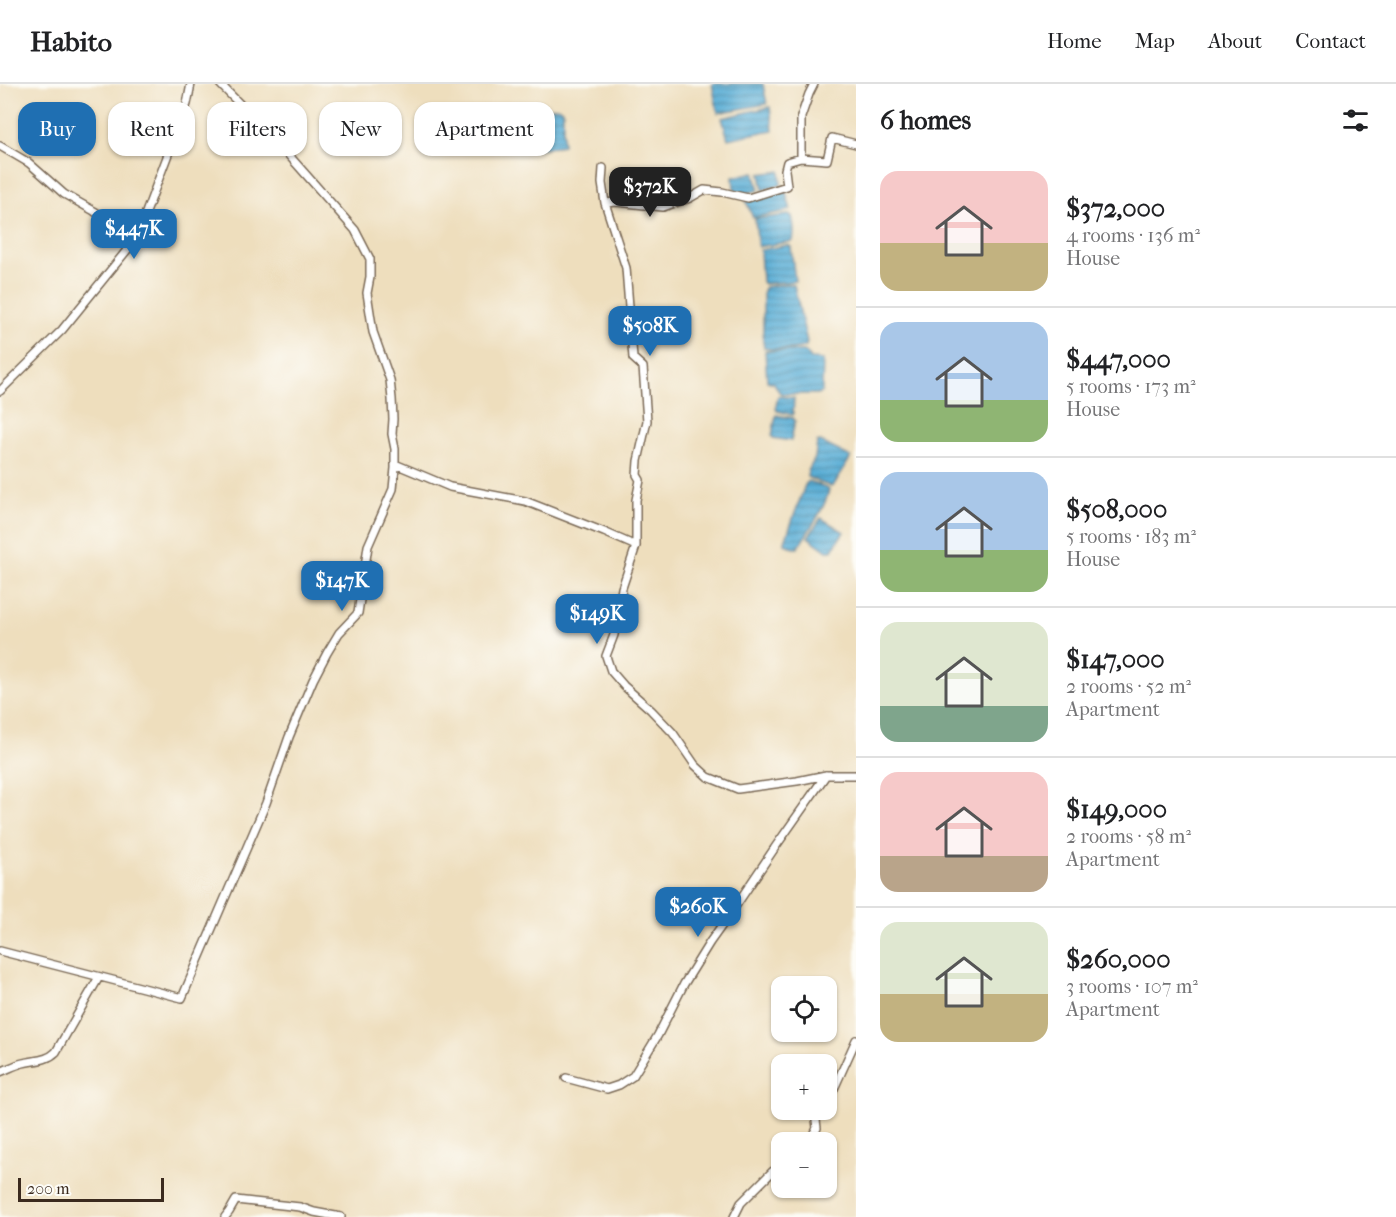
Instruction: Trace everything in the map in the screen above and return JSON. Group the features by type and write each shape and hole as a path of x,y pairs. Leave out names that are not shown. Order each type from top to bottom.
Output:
{"street":[{"path":"0,391 62,330 136,239 187,104 191,84"},
{"path":"0,951 182,998 266,803 289,737 313,680 339,633 358,612 368,546 393,489 395,449 392,434 390,380 374,332 368,293 370,259 355,230 278,143 220,84"},
{"path":"801,158 801,117 808,94 814,84"},
{"path":"605,203 617,202 663,207 690,198 704,190 748,198 787,186 785,170 787,162 801,158 827,160 832,138 856,144"},
{"path":"0,146 29,163 64,194 136,239"},
{"path":"603,168 602,183 605,203 626,268 633,358 643,367 647,420 638,461 636,546 622,588 614,634 606,656 611,671 673,733 695,765 708,777 738,789 797,781 826,774 856,775"},
{"path":"395,464 450,487 525,501 636,546"},
{"path":"566,1078 607,1089 633,1076 710,942 826,774"},
{"path":"0,1072 23,1063 52,1056 99,977"},
{"path":"837,1082 856,1040"},
{"path":"734,1217 741,1203 771,1173"},
{"path":"225,1217 236,1200 300,1207 341,1217"}],"water":[{"path":"712,84 763,84 767,104 718,113"},
{"path":"555,107 563,110 563,145 555,146"},
{"path":"770,107 773,130 728,139 722,118"},
{"path":"780,171 781,185 763,190 760,174"},
{"path":"754,172 759,190 743,194 734,189 733,177"},
{"path":"785,189 791,210 753,218 746,201"},
{"path":"792,216 793,222 793,241 758,247 755,219"},
{"path":"788,245 791,247 795,281 764,284 760,250"},
{"path":"794,285 806,346 785,349 764,348 763,290 765,287"},
{"path":"765,351 804,351 811,359 823,360 822,392 784,394 779,392 774,383 767,381"},
{"path":"778,396 794,398 793,415 777,411"},
{"path":"776,415 793,418 795,421 791,441 773,438"},
{"path":"817,442 851,457 831,487 807,477 815,458"},
{"path":"808,481 829,490 816,520 798,548 794,548 785,544 785,541"},
{"path":"821,518 844,532 831,551 827,551 808,537"}]}
